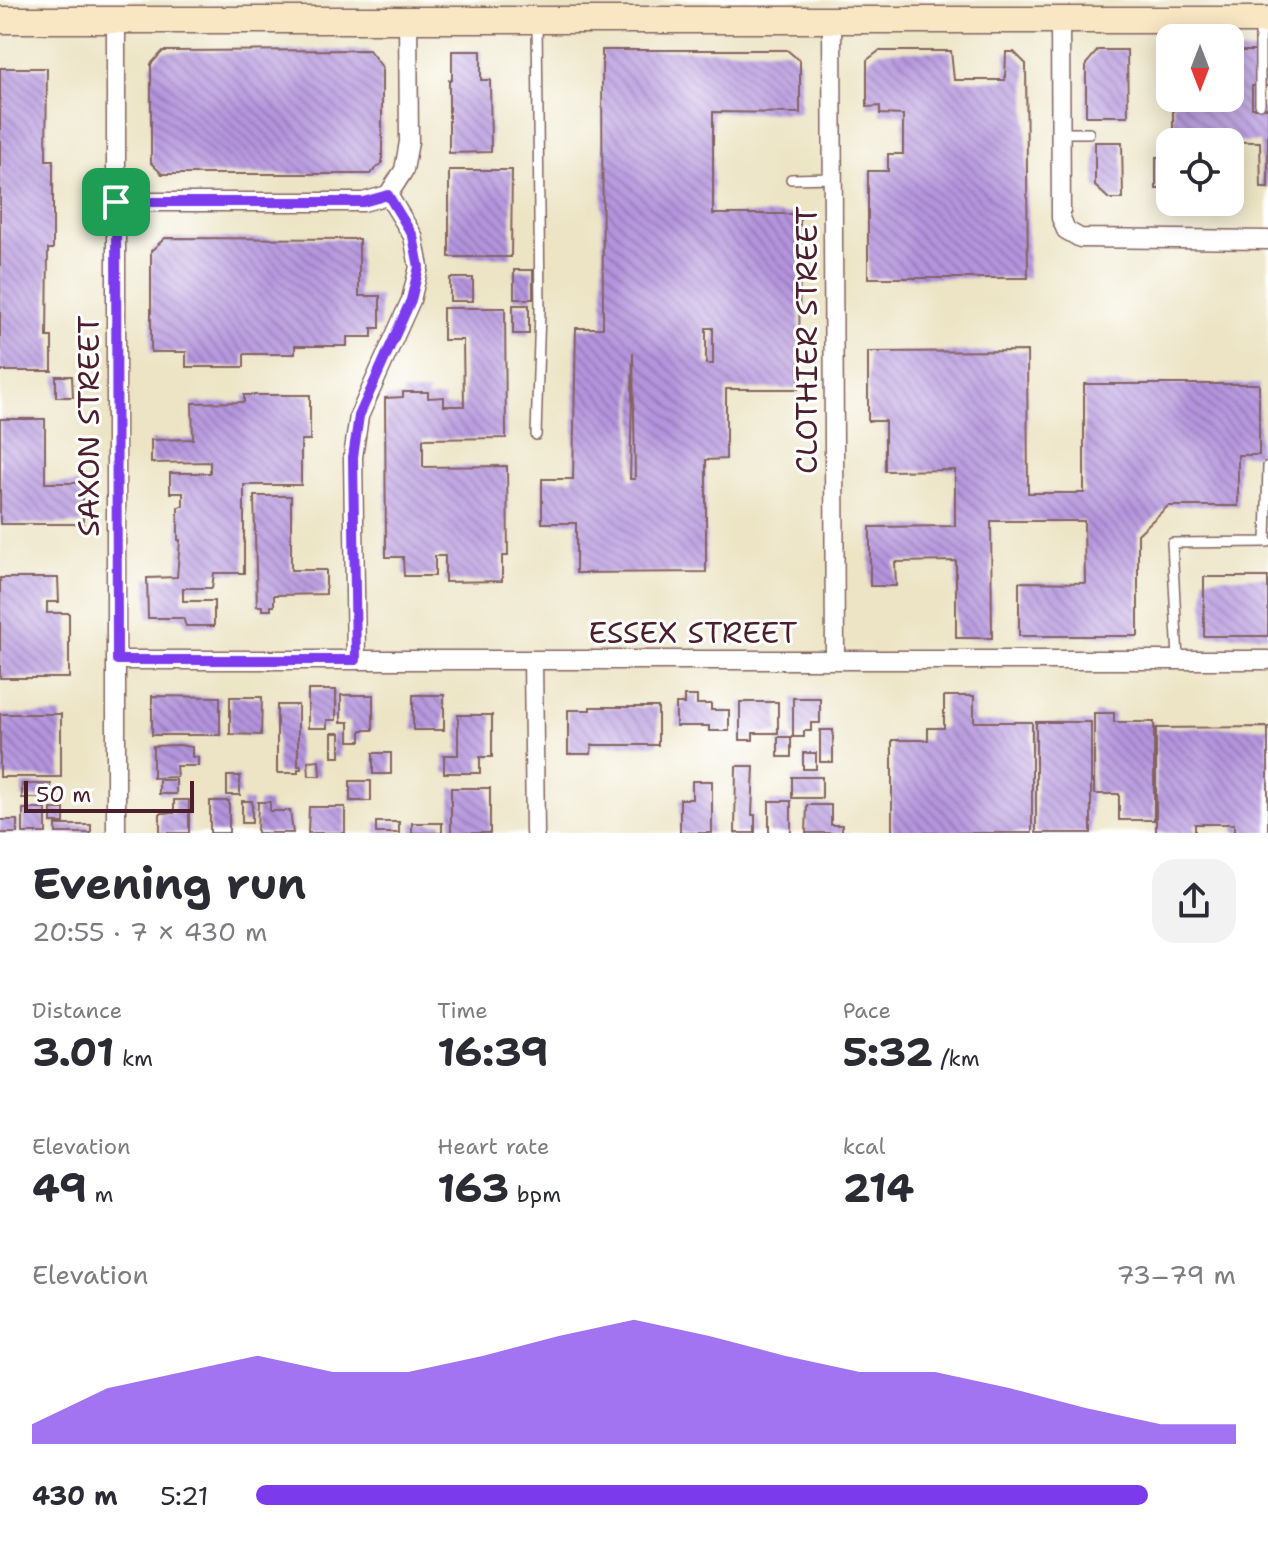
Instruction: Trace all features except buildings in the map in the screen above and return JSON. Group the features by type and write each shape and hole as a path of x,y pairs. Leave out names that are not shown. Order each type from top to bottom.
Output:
{"street":[{"path":"0,20 116,20 300,10 408,20 1060,20 1089,15 1220,15 1264,20"},
{"name":"SAXON STREET","path":"116,20 116,833"},
{"path":"116,202 363,202 388,195 404,170 409,142 408,20"},
{"name":"CLOTHIER STREET","path":"832,20 835,660"},
{"path":"1060,20 1061,218 1066,230 1080,238 1268,240"},
{"path":"356,660 353,457 359,416 411,300 419,267 413,236 388,195"},
{"name":"ESSEX STREET","path":"117,660 1268,660"},
{"path":"533,660 535,833"}],"lane":[{"path":"536,435 540,310 537,20"},
{"path":"1260,104 1264,20"},
{"path":"1059,133 1089,133"},
{"path":"791,179 833,178"},
{"path":"1178,660 1172,543 1267,542 1268,466"}],"route":[{"path":"388,195 413,236 419,267 411,300 359,416 353,457 356,660 117,660 116,202 363,202 388,195"}]}
